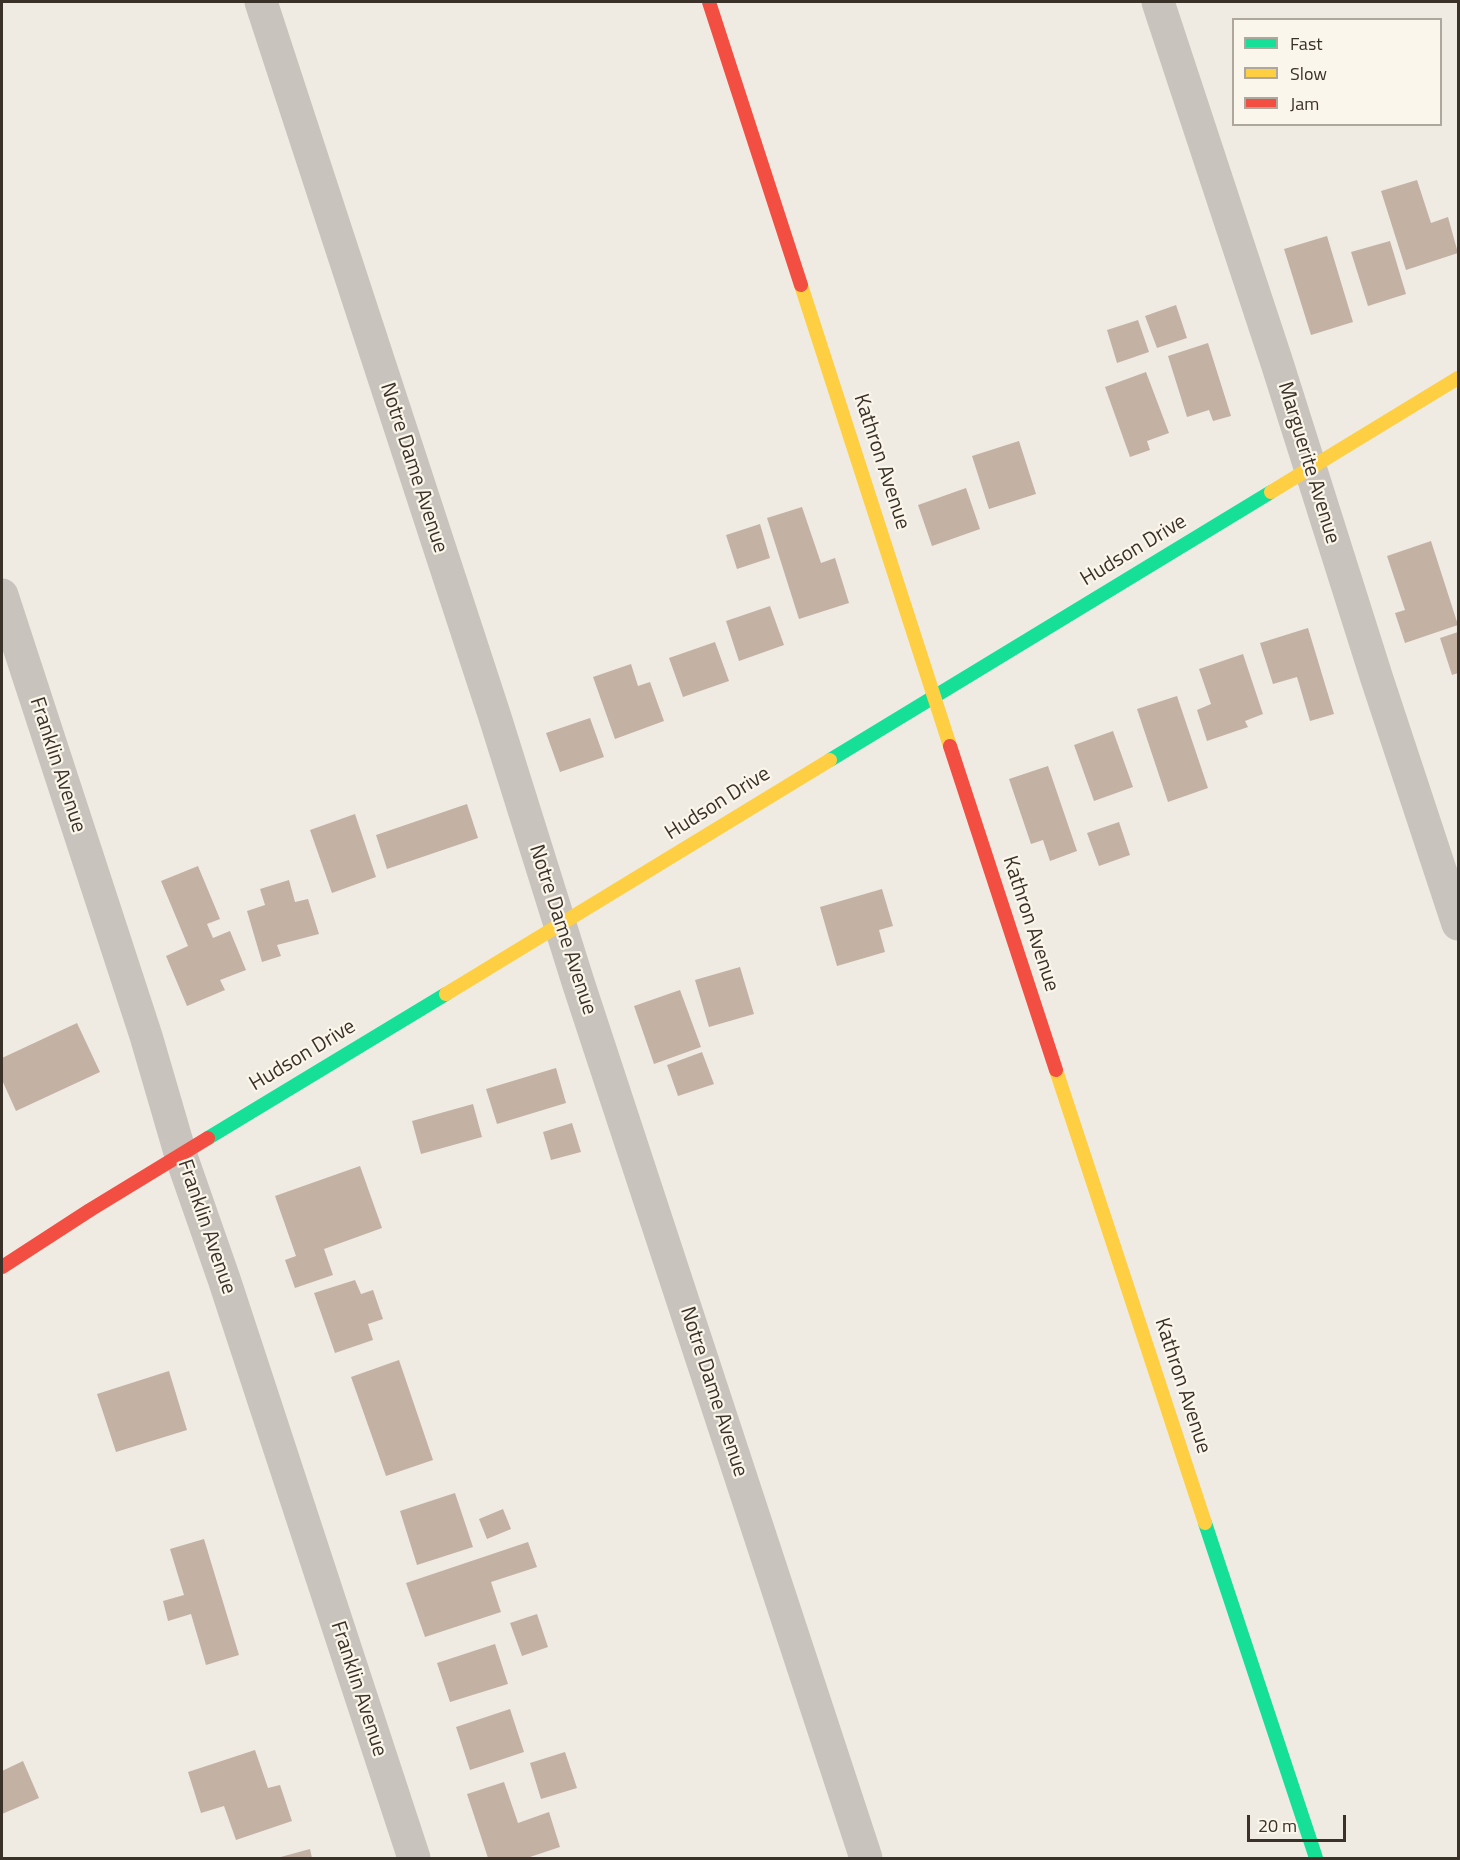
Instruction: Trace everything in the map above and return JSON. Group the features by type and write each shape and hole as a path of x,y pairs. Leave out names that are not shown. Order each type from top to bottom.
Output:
{"street":[{"name":"Notre Dame Avenue","path":"261,2 494,714 560,926 866,1858"},
{"name":"Kathron Avenue","path":"709,2 1316,1858"},
{"name":"Marguerite Avenue","path":"1158,2 1458,924"},
{"name":"Hudson Drive","path":"2,1267 90,1210 1458,378"},
{"name":"Franklin Avenue","path":"2,595 146,1036 181,1156 224,1279 414,1858"}],"building":[{"path":"1417,180 1431,223 1448,217 1458,253 1406,270 1381,191"},
{"path":"1327,236 1353,322 1311,335 1284,249"},
{"path":"1390,241 1406,294 1368,306 1351,252"},
{"path":"1176,305 1187,338 1157,348 1145,316"},
{"path":"1138,320 1149,352 1117,363 1107,330"},
{"path":"1208,343 1231,416 1213,421 1209,410 1187,417 1168,356"},
{"path":"1146,372 1169,433 1147,441 1150,450 1130,457 1105,387"},
{"path":"1019,441 1036,494 989,509 972,456"},
{"path":"966,488 980,529 932,546 918,505"},
{"path":"802,507 821,563 835,558 849,603 799,619 767,518"},
{"path":"760,524 770,558 737,569 726,535"},
{"path":"1431,541 1458,625 1405,643 1395,613 1405,610 1387,556"},
{"path":"770,606 784,645 739,661 726,621"},
{"path":"1308,628 1334,714 1310,721 1297,677 1273,684 1260,643"},
{"path":"1458,632 1458,673 1452,675 1440,638"},
{"path":"715,642 729,681 683,697 669,658"},
{"path":"1243,654 1263,714 1245,721 1248,727 1207,741 1197,710 1211,704 1199,669"},
{"path":"631,664 638,686 650,682 664,721 615,739 593,677"},
{"path":"1177,696 1208,788 1168,802 1137,709"},
{"path":"590,718 604,757 560,772 546,733"},
{"path":"1113,731 1133,787 1094,801 1074,745"},
{"path":"1048,766 1077,851 1050,861 1043,840 1031,844 1009,779"},
{"path":"467,804 478,838 387,869 376,835"},
{"path":"355,814 376,877 332,893 310,830"},
{"path":"1119,822 1130,855 1099,866 1087,833"},
{"path":"198,866 220,919 207,924 213,938 230,931 246,970 220,980 225,990 187,1006 166,956 188,946 161,881"},
{"path":"289,880 295,902 308,899 319,934 277,945 281,956 262,962 247,911 265,905 260,889"},
{"path":"882,889 893,926 879,930 885,952 837,966 820,907"},
{"path":"740,967 754,1014 709,1027 695,980"},
{"path":"680,990 701,1047 654,1064 634,1006"},
{"path":"77,1023 100,1072 16,1111 2,1080 2,1058"},
{"path":"702,1052 714,1084 678,1096 667,1065"},
{"path":"556,1068 566,1103 497,1124 486,1089"},
{"path":"473,1104 482,1137 421,1154 412,1121"},
{"path":"572,1123 581,1152 551,1160 543,1132"},
{"path":"360,1166 382,1228 324,1249 333,1275 295,1288 285,1260 296,1256 275,1196"},
{"path":"355,1280 361,1294 373,1290 383,1319 368,1324 373,1340 335,1353 314,1293"},
{"path":"399,1360 433,1460 386,1476 351,1377"},
{"path":"169,1371 187,1430 116,1452 97,1394"},
{"path":"455,1493 473,1547 417,1565 400,1511"},
{"path":"503,1509 511,1529 487,1539 479,1519"},
{"path":"204,1539 239,1655 206,1665 191,1614 168,1621 163,1601 184,1595 170,1549"},
{"path":"528,1542 537,1567 491,1582 501,1612 425,1637 406,1583"},
{"path":"537,1614 548,1647 522,1656 510,1623"},
{"path":"495,1644 508,1684 450,1702 437,1663"},
{"path":"510,1709 524,1752 470,1770 456,1727"},
{"path":"255,1750 268,1788 280,1785 292,1821 236,1840 224,1806 201,1813 188,1772"},
{"path":"565,1752 577,1788 541,1799 530,1763"},
{"path":"23,1761 39,1798 2,1814 2,1771"},
{"path":"504,1782 518,1823 549,1812 560,1847 527,1858 488,1858 467,1794"},
{"path":"310,1849 312,1858 277,1858"}],"traffic: fast":[{"path":"830,760 1271,492"},
{"path":"208,1138 446,994"},
{"path":"1205,1523 1316,1858"}],"traffic: slow":[{"path":"801,285 950,746"},
{"path":"1271,492 1458,378"},
{"path":"446,994 830,760"},
{"path":"1056,1070 1205,1523"}],"traffic: jam":[{"path":"709,2 801,285"},
{"path":"950,746 1056,1070"},
{"path":"2,1267 208,1138"}]}
